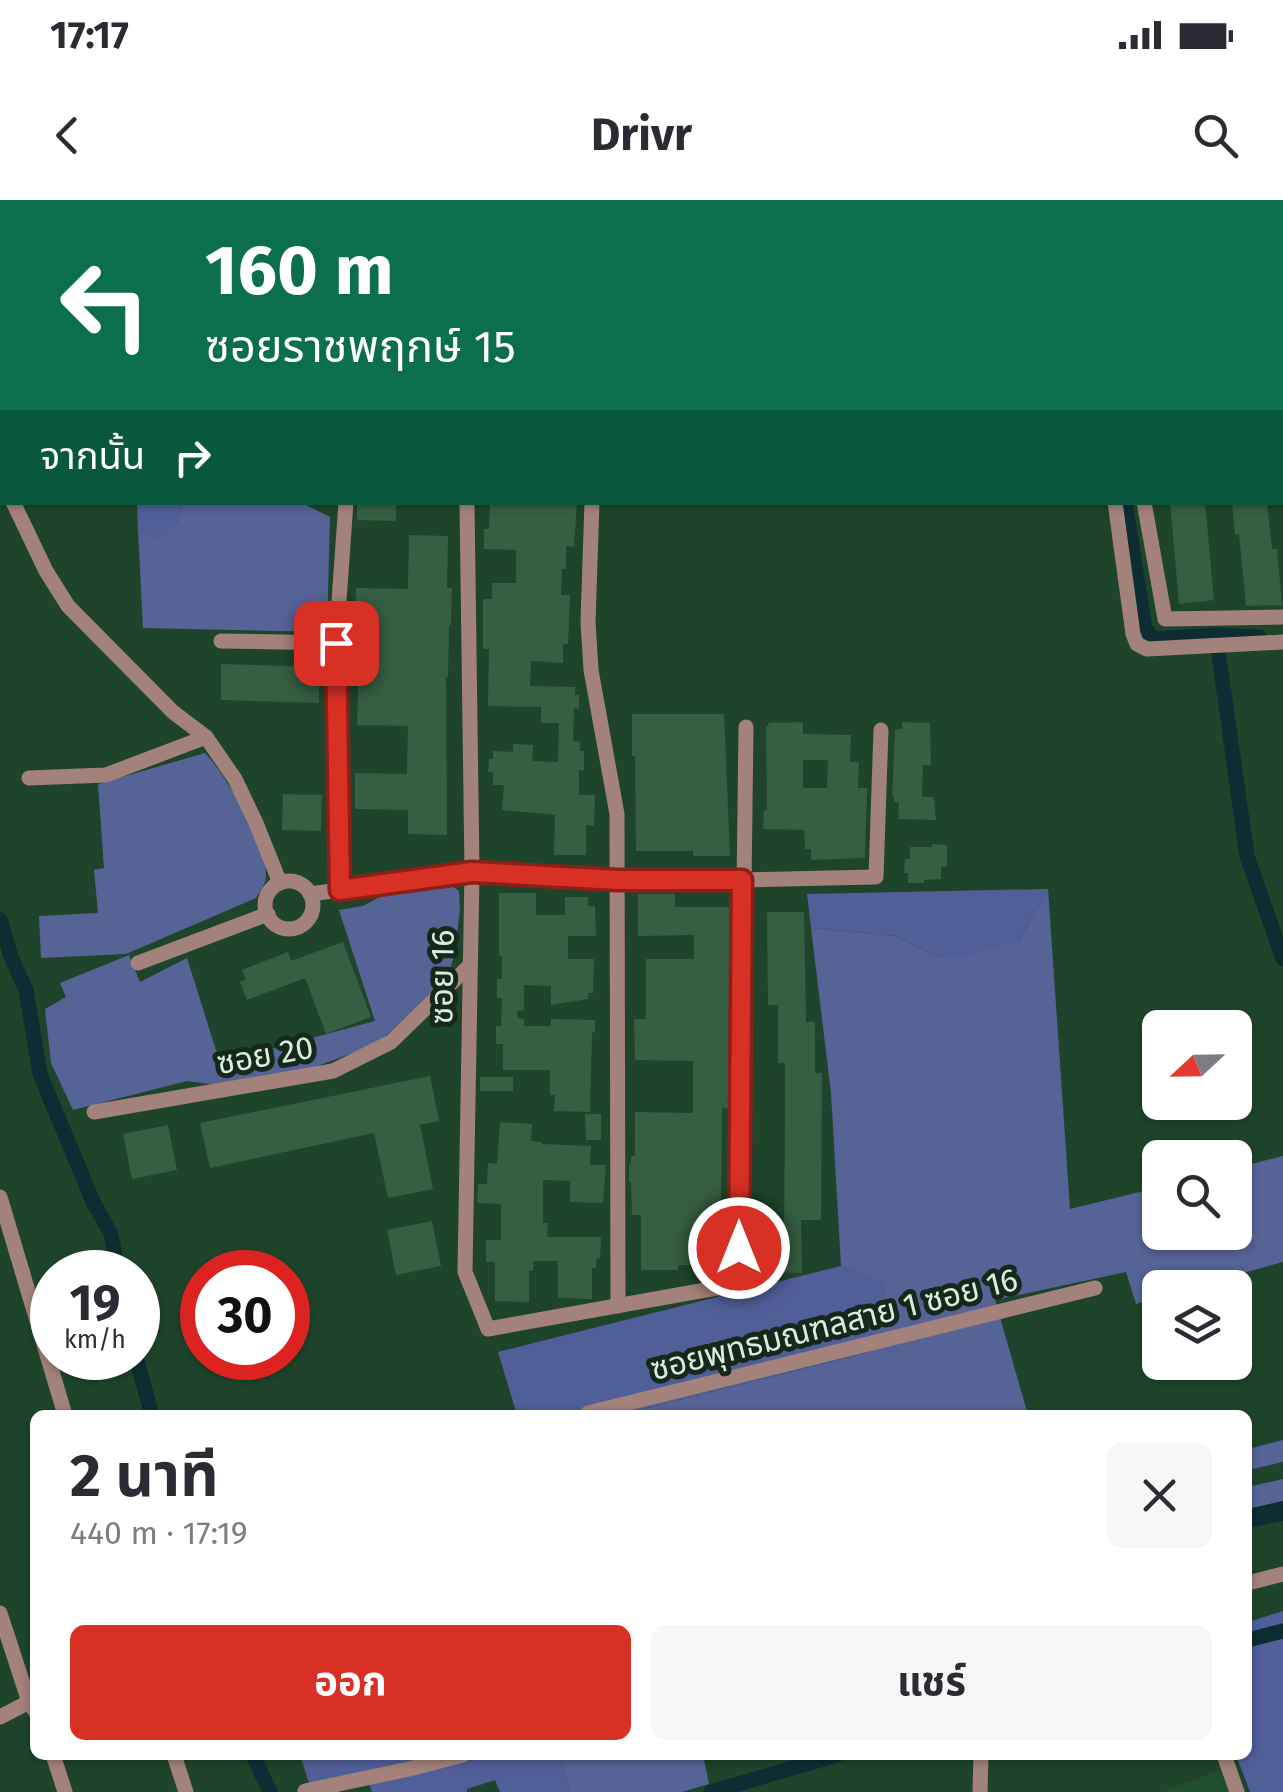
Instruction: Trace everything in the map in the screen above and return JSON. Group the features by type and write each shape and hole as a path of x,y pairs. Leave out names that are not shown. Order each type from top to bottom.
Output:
{"street":[{"path":"14,505 46,571 68,606 173,712 206,737 235,779 280,883"},
{"path":"340,890 336,643 346,505"},
{"name":"ซอย 16","path":"467,505 472,872 465,1272 488,1329 618,1306"},
{"path":"592,505 590,670 617,814 618,1306 739,1284 746,727"},
{"path":"1115,505 1137,644 1147,649 1283,642"},
{"path":"1145,505 1166,619 1283,617"},
{"path":"221,641 336,643"},
{"path":"310,894 472,872 618,880 876,878 881,730"},
{"path":"29,778 106,774 206,737"},
{"path":"294,882 310,894 310,916 300,926 284,928 268,914 266,900 280,883 294,882"},
{"path":"138,963 268,914"},
{"name":"ซอย 20","path":"94,1112 332,1071 391,1042 470,965"},
{"path":"0,1196 63,1410"},
{"name":"ซอยพุทธมณฑลสาย 1 ซอย 16","path":"602,1410 1095,1288"},
{"path":"1252,1582 1283,1574"},
{"path":"0,1613 30,1700"},
{"path":"0,1716 30,1707"},
{"path":"54,1760 65,1792"},
{"path":"176,1760 186,1792"},
{"path":"305,1791 444,1760"},
{"path":"980,1792 981,1760"},
{"path":"1226,1760 1237,1792"}],"shaded area":[{"path":"137,505 182,505 177,523 159,539 138,531"},
{"path":"182,505 306,505 330,517 327,632 143,628 138,531 159,538 177,523"},
{"path":"205,753 234,793 260,847 266,876 256,898 126,954 41,958 39,916 98,913 94,870 104,868 98,784"},
{"path":"446,882 459,891 460,909 455,953 447,979 377,1044 312,1068 216,1085 187,1081 73,1110 51,1063 45,1009 66,997 60,983 129,955 140,982 187,958 220,1063 375,1021 339,910 363,906 392,890"},
{"path":"1048,889 1070,1209 1142,1191 1142,1250 1252,1250 1252,1164 1283,1156 1283,1262 1252,1271 1142,1270 1142,1302 1136,1304 1126,1272 995,1300 1027,1410 639,1410 866,1353 884,1283 841,1266 831,1093 811,928 896,936 941,958 1020,940"},
{"path":"1048,889 1020,940 972,955 941,958 896,936 811,928 807,894"},
{"path":"841,1266 885,1283 887,1305 866,1353 639,1410 515,1410 498,1352"},
{"path":"1283,1440 1283,1462 1252,1469 1252,1448"},
{"path":"1283,1479 1283,1501 1252,1508 1252,1486"},
{"path":"1283,1501 1283,1521 1252,1527 1252,1508"},
{"path":"1283,1611 1283,1792 1250,1792 1238,1760 1252,1760 1252,1621"},
{"path":"302,1760 561,1760 570,1792 500,1792 495,1780 467,1792 372,1792 369,1784 338,1792 312,1792"},
{"path":"561,1760 704,1760 709,1784 682,1792 570,1792"},
{"path":"1222,1769 1231,1792 1163,1792"}],"building":[{"path":"357,505 396,505 396,521 357,520"},
{"path":"490,505 577,505 574,547 566,546 566,569 562,569 561,595 570,595 568,644 563,644 563,663 531,661 530,686 575,687 575,695 579,695 579,709 574,708 573,741 580,742 580,751 584,751 579,795 595,795 594,826 586,825 586,855 554,855 555,815 502,810 504,785 493,785 493,772 488,772 493,751 513,752 513,744 533,745 532,761 558,762 559,723 541,723 541,707 488,706 489,649 483,649 483,599 492,599 492,583 516,583 516,550 484,549 484,529 489,529"},
{"path":"1170,505 1205,505 1214,600 1179,604"},
{"path":"1232,505 1267,505 1272,549 1277,549 1282,605 1246,606 1239,534 1235,535"},
{"path":"409,535 448,536 447,588 452,588 446,677 447,835 408,834 408,810 355,809 355,773 407,774 408,726 357,725 360,625 355,625 356,588 408,589"},
{"path":"221,664 319,667 319,703 221,700"},
{"path":"632,714 724,714 730,856 693,856 693,851 636,851"},
{"path":"803,722 803,734 851,735 850,762 859,762 858,788 867,788 865,858 811,860 811,849 805,849 804,830 763,829 767,810 768,723","holes":["803,760 828,760 827,788 803,788"]},
{"path":"902,722 930,723 931,765 923,765 922,797 934,797 936,820 898,819 899,802 892,797 895,729 902,729"},
{"path":"283,794 322,795 321,831 282,830"},
{"path":"947,845 947,866 941,866 941,879 908,883 908,873 904,873 910,847"},
{"path":"499,893 536,893 536,915 565,915 565,897 588,897 588,906 595,906 596,936 568,936 568,959 594,959 593,993 588,993 588,999 551,1005 551,986 524,985 524,1010 517,1011 524,1026 551,1026 551,1019 595,1020 590,1112 554,1111 550,1070 503,1070 503,1044 496,1044 502,998 497,998 497,979 502,979"},
{"path":"638,894 675,894 675,907 731,907 730,1108 722,1108 724,1265 641,1270 641,1215 632,1215 629,1182 631,1156 635,1156 635,1112 693,1113 693,1061 635,1060 634,1019 646,1019 646,959 694,959 694,935 638,936"},
{"path":"767,912 804,912 806,1022 815,1022 815,1073 822,1073 821,1220 801,1220 802,1273 765,1272 764,1231 784,1231 785,1128 785,1063 778,1063 778,1005 768,1005"},
{"path":"343,942 371,1017 326,1034 305,978 247,1000 240,982 246,980 242,970 288,952 291,961"},
{"path":"430,1076 439,1121 420,1125 433,1189 388,1198 374,1133 210,1168 200,1123"},
{"path":"480,1077 513,1077 513,1091 480,1091"},
{"path":"585,1114 601,1114 601,1140 586,1140"},
{"path":"500,1122 532,1124 531,1141 542,1144 591,1146 590,1165 606,1165 603,1203 570,1202 570,1181 543,1180 543,1223 548,1223 547,1237 601,1237 600,1258 596,1268 592,1268 592,1299 558,1298 558,1261 534,1261 533,1271 529,1271 529,1302 495,1301 495,1262 486,1262 486,1240 501,1240 501,1204 477,1203 478,1184 487,1184 488,1163 497,1164"},
{"path":"168,1125 177,1170 132,1179 123,1134"},
{"path":"432,1221 441,1266 396,1275 387,1230"}],"waterway":[{"path":"1125,505 1145,628 1153,639 1216,635 1247,856 1283,959"},
{"path":"1216,635 1259,637"},
{"path":"0,919 26,990 40,1074 94,1204 111,1234 114,1250"},
{"path":"142,1380 151,1410"},
{"path":"1252,1639 1283,1631"},
{"path":"255,1760 270,1792"},
{"path":"711,1792 820,1760"}],"route":[{"path":"336,643 340,890 472,872 618,880 742,880 739,1248"}]}
